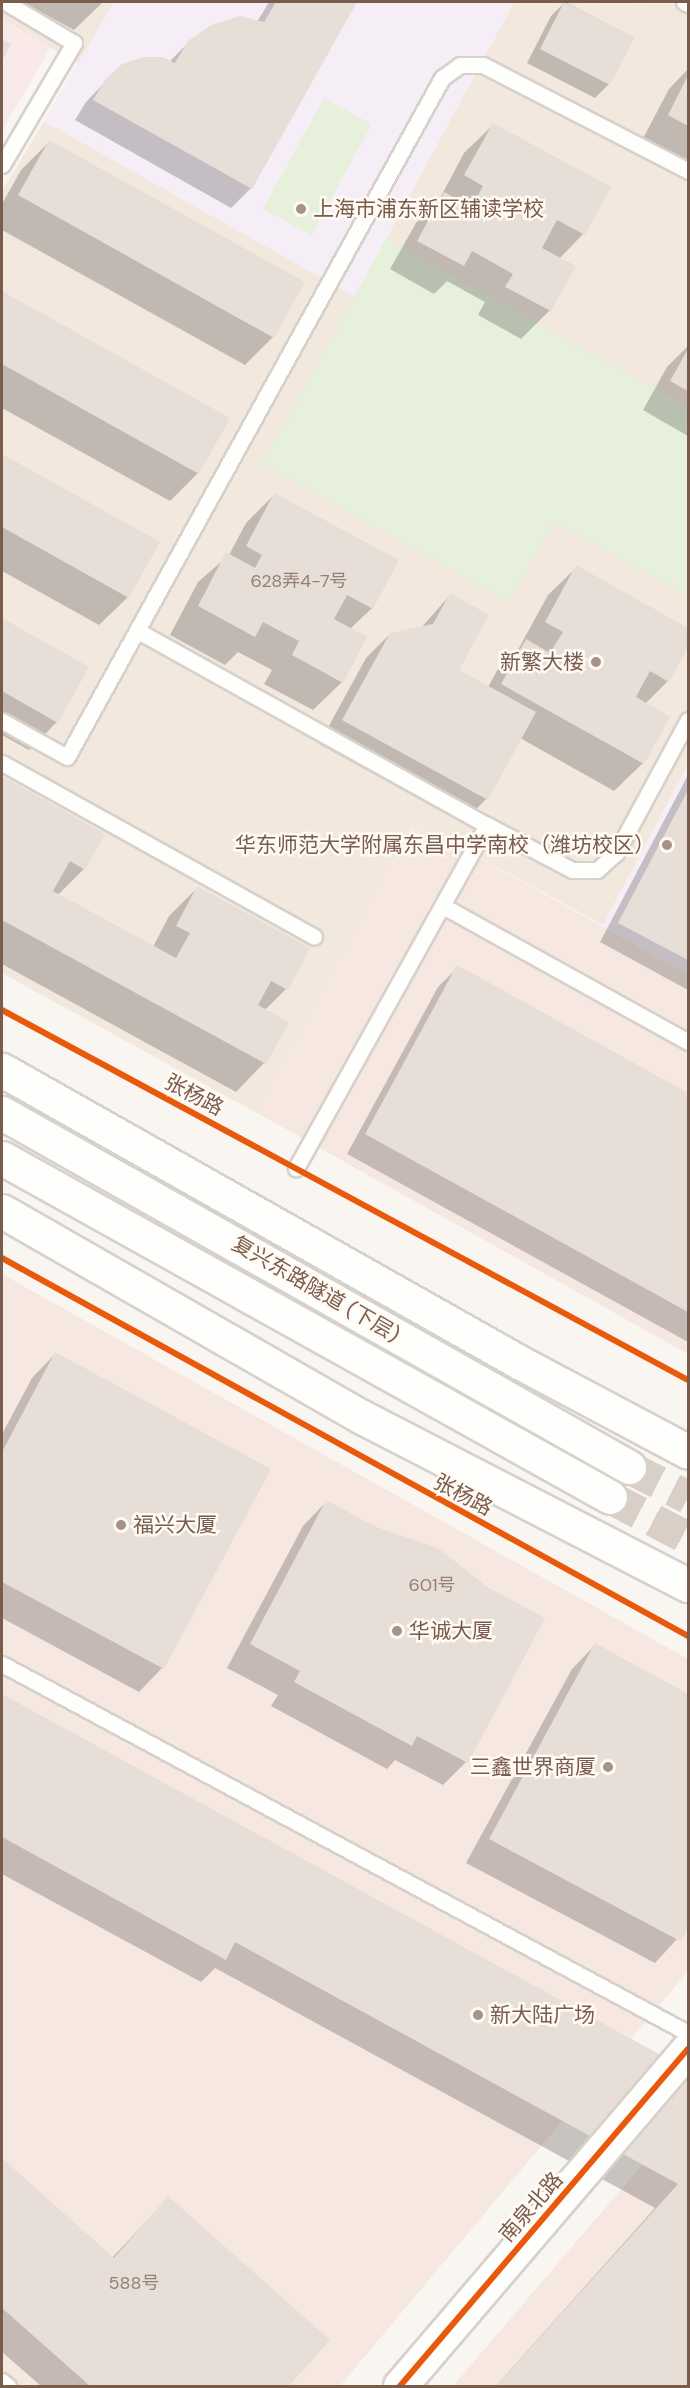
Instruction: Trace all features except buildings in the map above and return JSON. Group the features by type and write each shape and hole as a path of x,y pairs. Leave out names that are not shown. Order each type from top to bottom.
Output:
{"main road":[{"path":"2,1070 519,1362 688,1452"},
{"name":"复兴东路隧道 (下层)","path":"2,1113 629,1467"},
{"name":"复兴东路隧道 (下层)","path":"2,1158 610,1497"},
{"name":"张杨路","path":"2,1211 363,1417 688,1585"},
{"name":"南泉北路","path":"399,2386 688,2049"}],"lane":[{"path":"2,165 74,42 5,2"},
{"path":"684,2 688,4"},
{"path":"2,721 67,757 442,78 460,65 483,65 688,171"},
{"path":"138,631 572,870 597,870 616,853 688,720"},
{"path":"2,763 314,937"},
{"path":"296,1168 487,825"},
{"path":"443,906 688,1042"},
{"path":"2,1664 688,2033"},
{"path":"2,2381 8,2386"}],"shaded area":[{"path":"2,2 114,2 78,64 2,19"},
{"name":"上海市浦东新区辅读学校","path":"114,2 514,2 355,297 44,121"},
{"path":"514,2 688,4 688,765 603,925 415,822 257,1113 2,973 2,191 44,121 355,296"},
{"path":"2,19 50,48 2,131"},
{"name":"华东师范大学附属东昌中学南校（潍坊校区）","path":"688,765 688,974 603,925"},
{"path":"415,822 688,974 688,1354 257,1113"},
{"path":"2,1274 688,1659 688,1971 340,2386 2,2386"},
{"path":"688,2111 688,2386 453,2386"}],"green space":[{"path":"324,98 372,124 311,235 263,209"},
{"path":"386,239 688,407 688,596 554,522 509,602 262,464"}],"tunnel":[{"path":"629,1467 688,1497"},
{"path":"610,1497 688,1538"}],"cycle path":[{"path":"2,1010 688,1380"},
{"path":"2,1258 688,1636"},
{"path":"400,2386 688,2049"}],"place":[{"name":"上海市浦东新区辅读学校","path":"301,209"},
{"name":"新繁大楼","path":"596,662"},
{"name":"华东师范大学附属东昌中学南校（潍坊校区）","path":"667,845"},
{"name":"福兴大厦","path":"121,1525"},
{"name":"华诚大厦","path":"397,1631"},
{"name":"三鑫世界商厦","path":"608,1767"},
{"name":"新大陆广场","path":"478,2015"}]}
